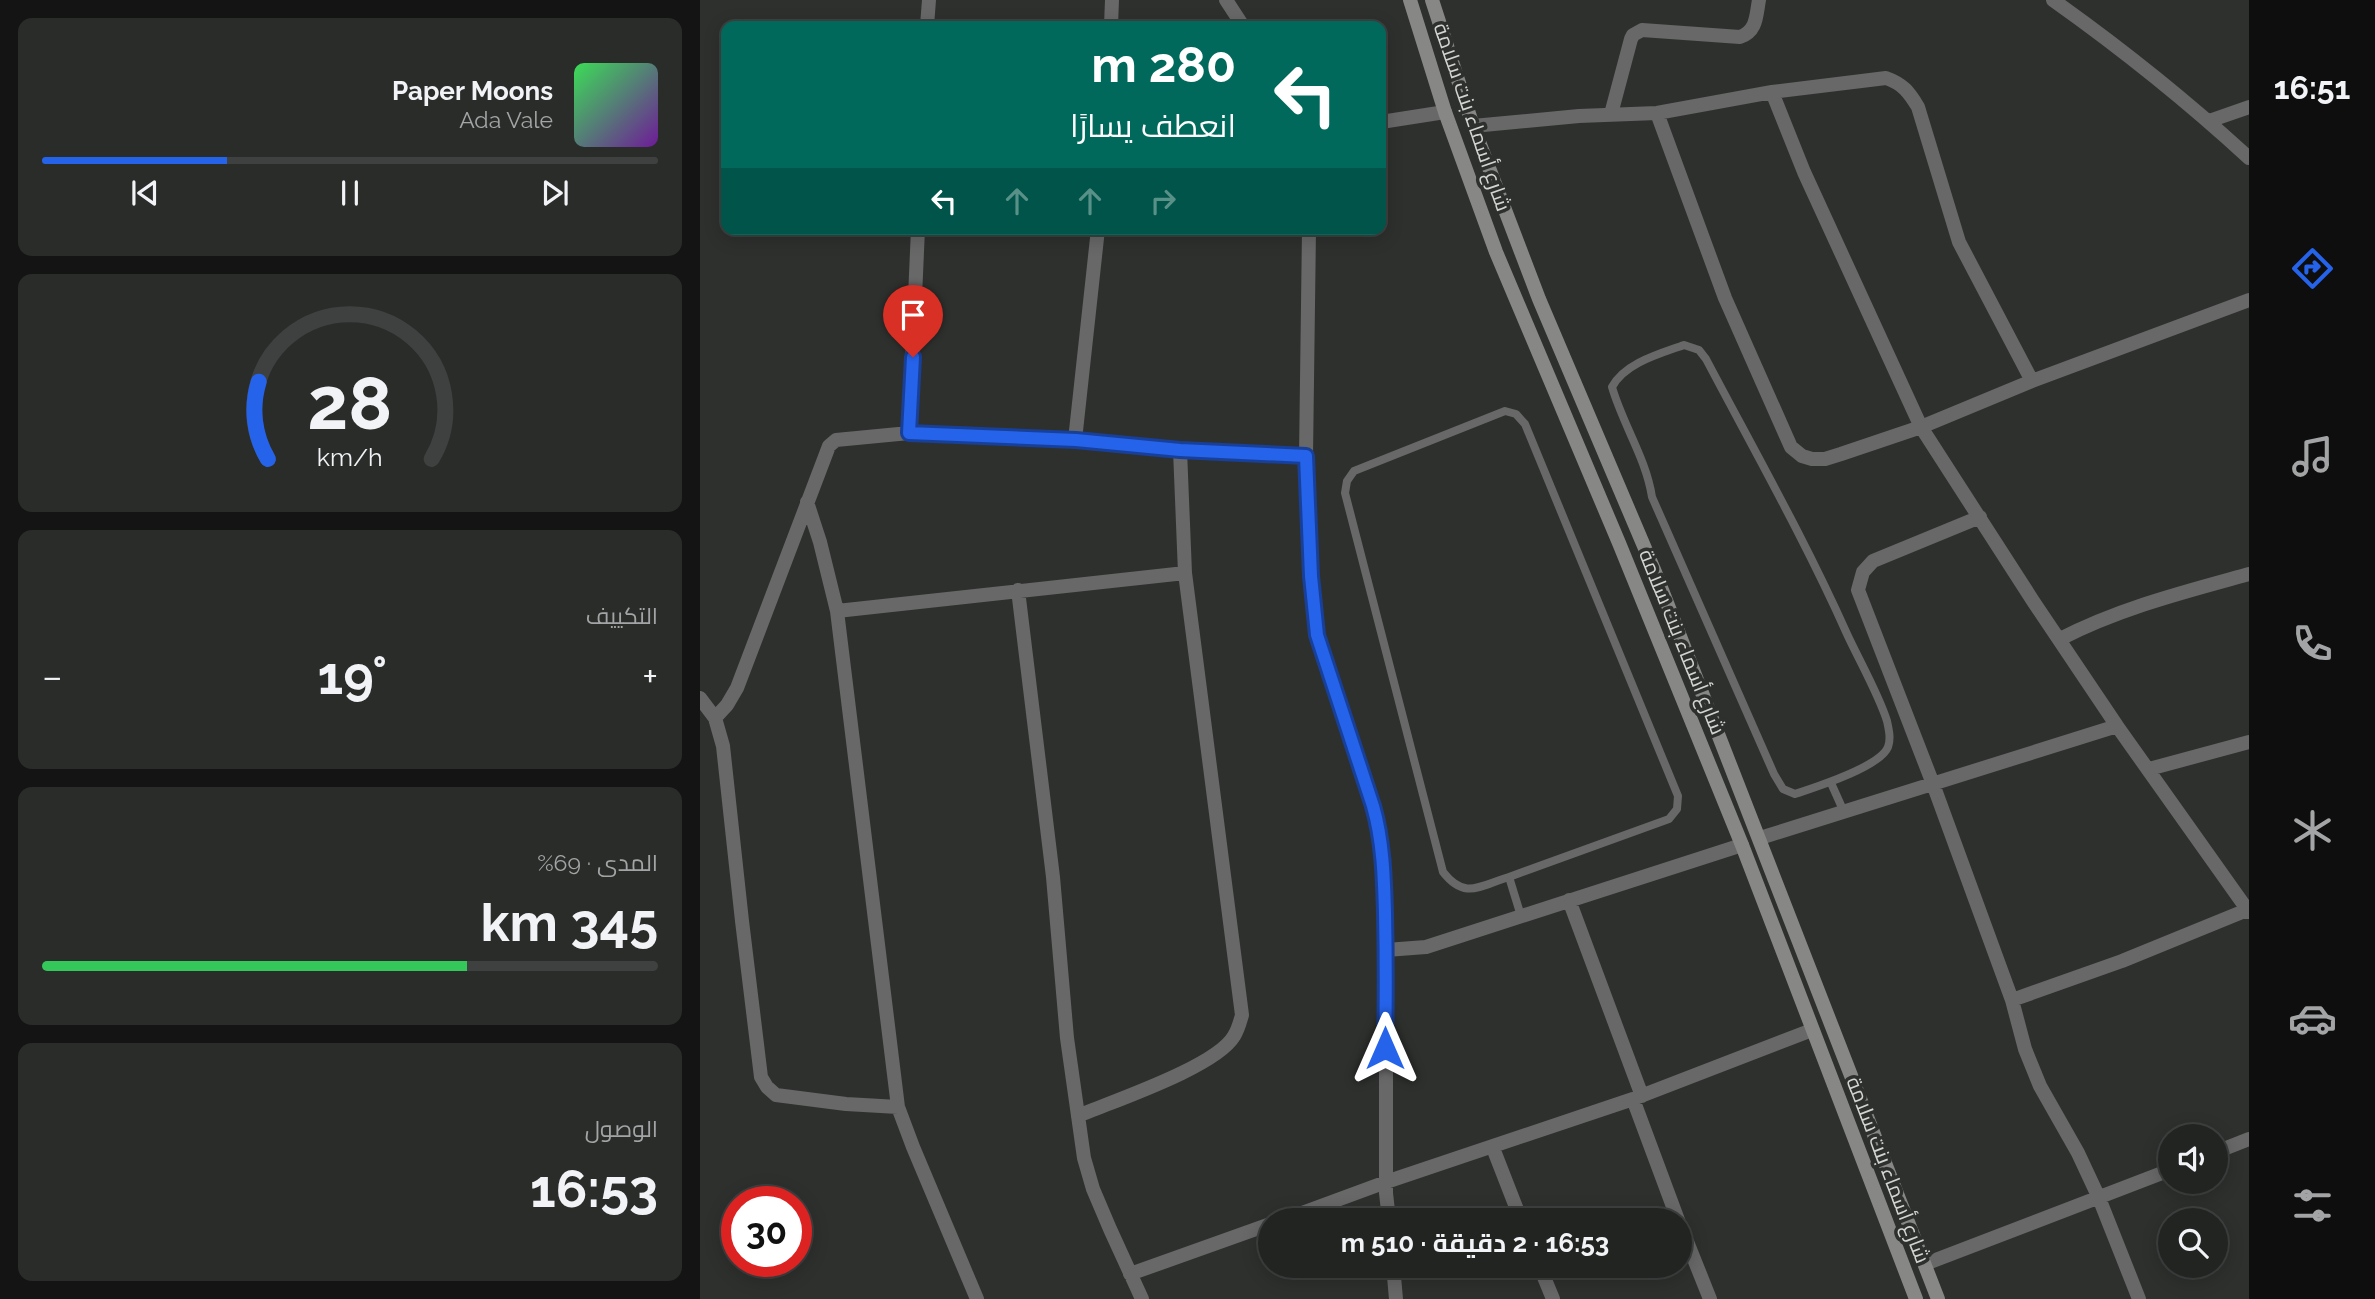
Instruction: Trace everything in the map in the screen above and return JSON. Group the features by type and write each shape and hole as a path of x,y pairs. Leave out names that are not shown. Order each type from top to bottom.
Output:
{"main road":[{"name":"شارع أسماء بنت سلامة","path":"1410,0 1445,113 1496,252 1742,845 1916,1299"},
{"name":"شارع أسماء بنت سلامة","path":"1433,0 1473,126 1539,299 1645,548 1938,1299"}],"street":[{"path":"927,21 929,0"},
{"path":"1111,21 1112,0"},
{"path":"1226,0 1240,21"},
{"path":"1611,114 1631,39 1637,32 1642,30 1740,37 1747,35 1754,26 1759,0"},
{"path":"2053,0 2133,58 2249,158"},
{"path":"1473,126 1611,114 1657,113 1772,92 1886,78 1906,88 1918,107 1959,242 2032,381"},
{"path":"1772,92 1814,194 1921,427 2117,726 2248,911 2122,961 2012,1000"},
{"path":"2209,121 2249,107"},
{"path":"1386,121 1445,113"},
{"path":"1657,113 1725,298 1791,447 1802,456 1825,459 1921,427 2032,381 2249,300"},
{"path":"909,433 918,235"},
{"path":"1076,440 1097,235"},
{"path":"1309,235 1306,456 1311,576 1317,635 1378,825 1382,856 1386,950 1388,1208"},
{"path":"715,718 737,688 829,446 836,440 909,433 1076,440 1180,450 1306,456"},
{"path":"1078,1116 1181,1074 1228,1043 1235,1036 1242,1015 1185,573 1180,450"},
{"path":"807,502 837,611 898,1107 977,1299"},
{"path":"1980,517 1874,561 1863,572 1858,590 2012,1000 2025,1049 2040,1086 2078,1153 2099,1198 2139,1299"},
{"path":"837,611 1185,573"},
{"path":"2060,639 2121,612 2249,574"},
{"path":"1018,590 1048,828 1067,1038 1084,1158 1093,1188 1142,1299"},
{"path":"700,698 715,718 723,746 761,1077 776,1095 846,1104 898,1107"},
{"path":"1760,838 2117,726"},
{"path":"2149,769 2249,742"},
{"path":"1386,950 1426,947 1742,845"},
{"path":"1569,900 1674,1208"},
{"path":"1316,1208 1637,1097 1812,1030"},
{"path":"2228,1147 2249,1139"},
{"path":"1493,1148 1516,1208"},
{"path":"1925,1264 2158,1175"},
{"path":"1130,1274 1258,1228"},
{"path":"1692,1254 1710,1299"},
{"path":"1394,1278 1396,1299"},
{"path":"1544,1278 1553,1299"}],"lane":[{"path":"1685,345 1699,350 1706,359 1766,470 1836,610 1886,720 1890,740 1887,750 1880,758 1831,783 1795,794 1783,789 1652,497 1649,476 1612,387 1618,377 1658,354 1685,345"},
{"path":"1505,411 1516,414 1525,424 1678,796 1677,809 1669,819 1508,877 1467,889 1457,887 1443,872 1345,493 1347,481 1354,471 1505,411"},
{"path":"1831,783 1844,812"},
{"path":"1508,877 1521,916"}],"route":[{"path":"913,357 909,433 1076,440 1180,450 1306,456 1311,576 1317,635 1378,825 1386,950 1385,1048"}]}
